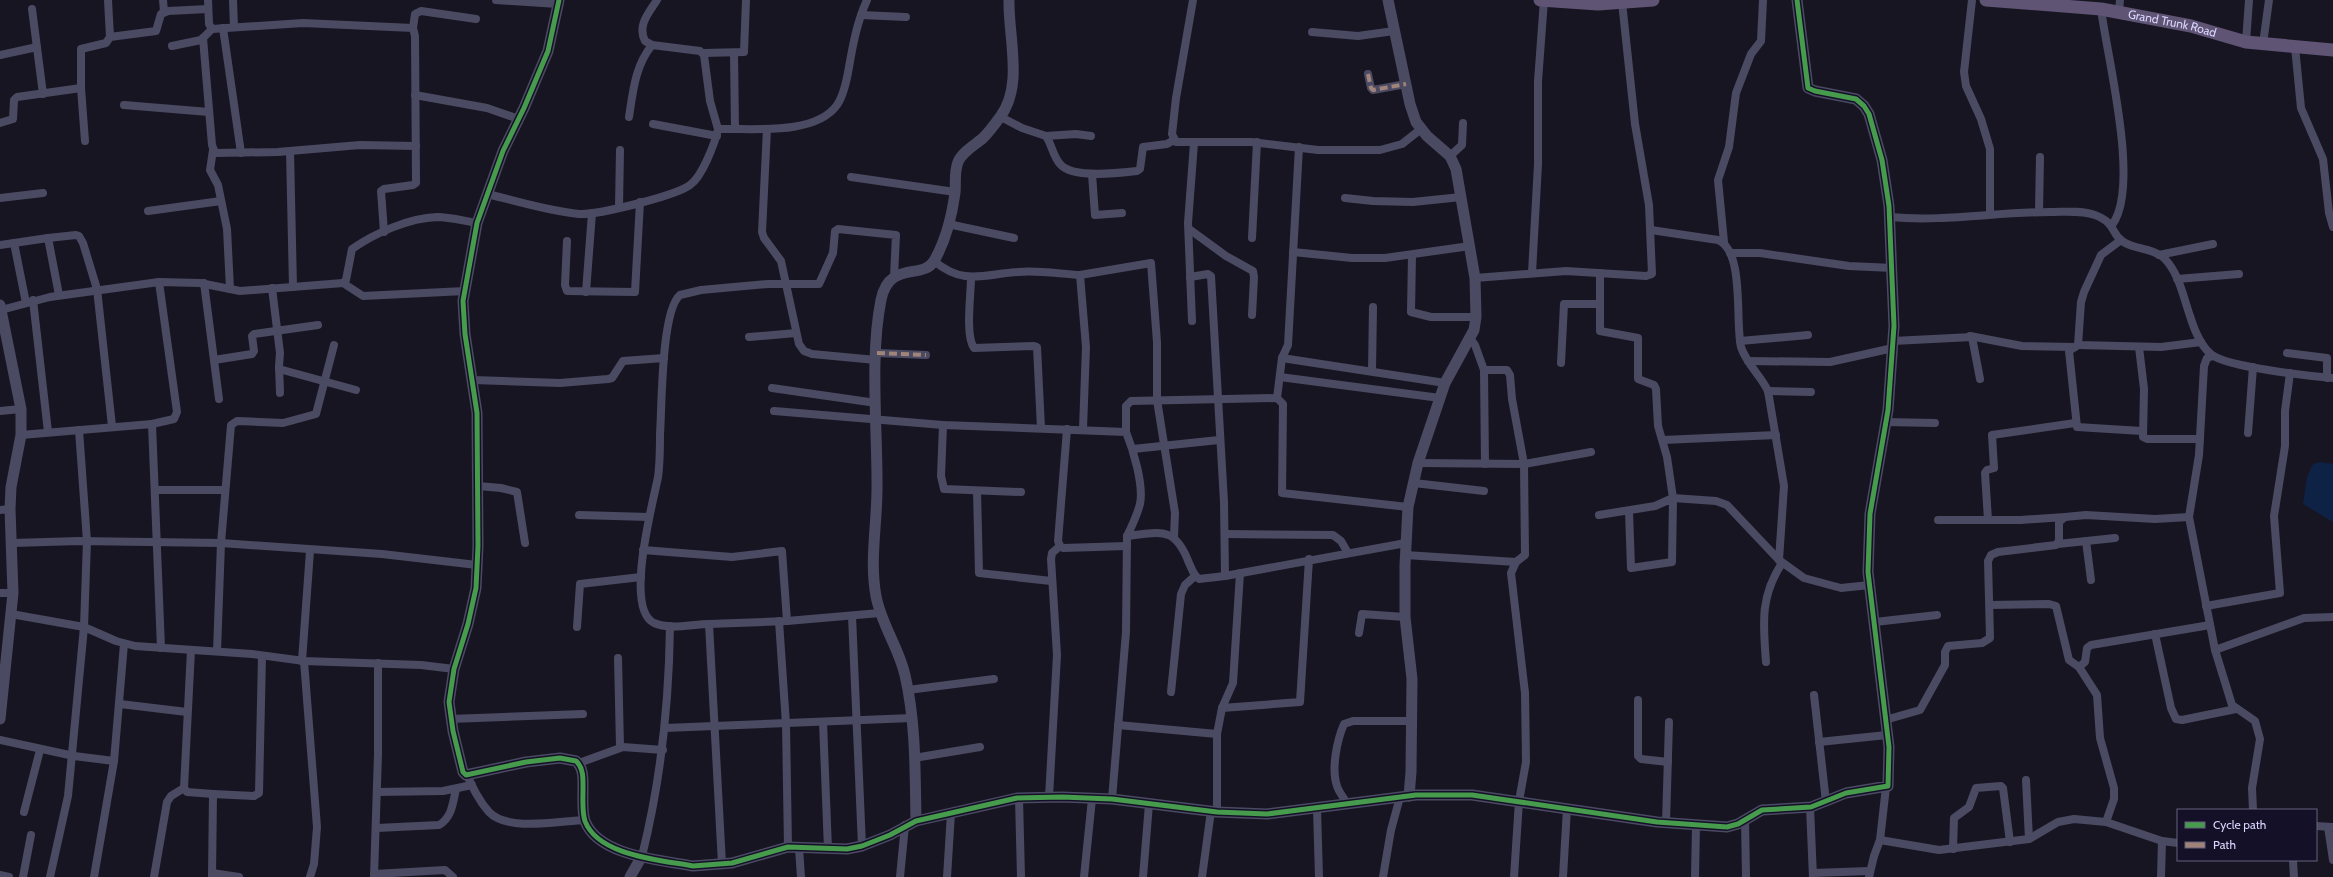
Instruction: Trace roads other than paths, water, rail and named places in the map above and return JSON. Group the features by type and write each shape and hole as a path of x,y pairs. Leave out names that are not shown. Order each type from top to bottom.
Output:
{"main road":[{"path":"1540,0 1577,3 1651,0"},
{"name":"Grand Trunk Road","path":"1986,0 2101,9 2120,6 2246,42 2333,50"}],"street":[{"path":"85,141 80,51 106,43 110,37 108,0"},
{"path":"110,37 156,31 161,14 164,12 163,0"},
{"path":"208,0 209,24 212,28"},
{"path":"233,0 234,27"},
{"path":"496,0 558,2 548,51 519,119 503,151 477,223 465,291 465,334 477,413 477,565 476,588 468,624 454,669 449,702 450,719 463,772 490,813 498,819 509,823 585,820"},
{"path":"657,0 646,16 642,30 645,41 652,46 704,53 743,53 745,50 746,0"},
{"path":"652,124 717,133 735,129 788,128 824,117 834,108 842,94 853,40 867,0"},
{"path":"916,821 912,718 908,690 900,656 880,613 874,581 873,562 877,482 875,421 877,356 882,298 887,283 894,277 926,267 934,261 948,224 955,192 956,170 961,158 987,134 1001,117 1008,105 1012,78 1009,0"},
{"path":"1174,140 1172,134 1176,98 1193,0"},
{"path":"1383,877 1391,830 1404,796 1411,772 1412,679 1406,617 1405,555 1408,506 1418,463 1445,383 1470,338 1476,317 1475,278 1456,169 1450,156 1421,130 1413,114 1388,0"},
{"path":"1532,273 1538,164 1538,81 1544,0"},
{"path":"1763,0 1763,34 1760,44 1750,54 1736,93 1729,147 1718,180 1724,242 1730,253 1738,288 1740,341 1748,360 1763,380 1768,391 1784,486 1781,562 1773,577 1764,606 1763,622 1766,662"},
{"path":"579,763 582,771 585,820 597,839 608,846 642,856 693,866 722,864 793,848 828,849 862,846 890,835 905,825 916,821 1019,798 1049,797 1112,799 1214,812 1267,814 1318,809 1404,796 1472,795 1666,823 1727,826 1745,820 1762,810 1810,807 1846,793 1886,787 1890,784 1887,735 1868,572 1870,514 1885,422 1893,345 1893,268 1890,217 1882,160 1871,121 1864,106 1856,99 1815,91 1808,88 1797,0"},
{"path":"1972,0 1964,72 1966,86 1981,119 1990,149 1990,213"},
{"path":"2246,42 2249,0"},
{"path":"2264,44 2269,0"},
{"path":"1475,278 1566,271 1651,275 1653,271 1651,230 1632,102 1622,2"},
{"path":"32,9 44,94"},
{"path":"164,12 208,9"},
{"path":"2101,9 2107,52 2119,105 2124,190 2117,217 2112,225"},
{"path":"384,232 381,191 384,189 416,184 415,36 413,28 415,14 421,11 476,19"},
{"path":"861,15 906,17"},
{"path":"172,46 195,42 203,38 212,28 303,23 413,28"},
{"path":"223,28 241,153"},
{"path":"1312,32 1358,36 1394,31"},
{"path":"203,38 213,150 210,170 218,185 228,238 230,289"},
{"path":"629,118 637,70 643,58 652,46"},
{"path":"0,55 37,47"},
{"path":"2295,47 2301,108 2323,158 2329,213 2333,227"},
{"path":"487,194 561,211 592,213 640,202 690,185 700,174 717,133 710,101 704,53"},
{"path":"734,53 735,129"},
{"path":"1368,74 1370,88 1373,90 1406,84"},
{"path":"0,123 13,119 15,98 81,88"},
{"path":"415,95 487,108 519,119"},
{"path":"124,105 209,112"},
{"path":"1001,117 1022,128 1046,136 1076,134 1091,136"},
{"path":"1450,156 1462,145 1463,123"},
{"path":"767,128 762,232 764,238 781,261 796,333 801,348 808,353 877,356 926,355"},
{"path":"1046,136 1054,155 1064,168 1074,172 1092,174 1137,171 1140,169 1143,147 1167,144 1174,140 1183,143 1257,142 1318,150 1380,150 1402,144 1421,130"},
{"path":"1252,238 1257,142"},
{"path":"1192,321 1188,229 1194,143"},
{"path":"213,150 219,154 290,151 360,145 416,146"},
{"path":"1277,398 1282,358 1288,346 1299,147"},
{"path":"619,207 620,150"},
{"path":"290,151 292,287"},
{"path":"2039,212 2040,157"},
{"path":"1092,174 1095,214 1122,213"},
{"path":"851,177 955,192"},
{"path":"0,198 43,193"},
{"path":"1345,198 1373,202 1413,202 1461,197"},
{"path":"148,211 221,201"},
{"path":"567,241 566,290 586,292 635,292 640,202"},
{"path":"1890,217 1916,218 1990,213 2039,212 2091,213 2112,225 2120,240 2159,254 2172,269 2201,342 2213,356"},
{"path":"586,292 592,213"},
{"path":"343,283 346,280 352,249 384,232 431,218 477,223"},
{"path":"948,224 1014,238"},
{"path":"880,613 783,621 670,626 655,623 647,616 640,589 643,550 658,472 666,338 673,304 680,295 701,290 786,284 820,284 832,253 835,231 838,229 896,235 894,277"},
{"path":"1188,229 1226,256 1253,271 1252,315"},
{"path":"1651,230 1724,242"},
{"path":"0,245 48,238 79,236 98,288 112,426"},
{"path":"48,238 59,295"},
{"path":"2077,346 2081,302 2084,292 2101,255 2120,240"},
{"path":"14,243 29,302 48,432"},
{"path":"2159,254 2213,244"},
{"path":"1293,252 1352,258 1412,255 1470,246"},
{"path":"1730,253 1760,253 1849,266 1893,268"},
{"path":"1412,255 1411,312 1431,317 1476,317"},
{"path":"934,261 954,274 971,278 1019,271 1080,275 1152,264 1158,342 1156,400 1175,513 1174,537"},
{"path":"1600,273 1599,304 1601,332 1633,336 1638,340 1637,376 1639,380 1654,385 1656,389 1658,421 1663,440 1672,498 1673,560 1670,564 1631,568 1629,511"},
{"path":"1190,277 1208,274 1211,276 1225,534 1225,576"},
{"path":"2177,279 2238,274"},
{"path":"1080,275 1086,347 1083,429"},
{"path":"971,278 970,325 971,342 974,348 1037,347 1041,428"},
{"path":"0,719 13,593 12,543 5,510 21,435 21,409 3,334 1,307 98,288 160,282 204,283 240,291 343,283 363,296 465,291"},
{"path":"21,435 112,426 152,424 174,419 177,412 160,282"},
{"path":"204,283 219,399"},
{"path":"272,288 280,353 280,393"},
{"path":"1561,363 1564,304 1599,304"},
{"path":"1372,371 1373,307"},
{"path":"214,360 252,354 254,351 253,335 318,325"},
{"path":"749,337 796,333"},
{"path":"1740,341 1808,335"},
{"path":"1970,336 1973,338 1980,379"},
{"path":"1748,360 1830,362 1893,345 1970,336 2022,346 2178,346 2201,342"},
{"path":"1470,338 1475,345 1484,370 1485,464"},
{"path":"217,651 224,490 232,422 283,423 313,415 317,412 334,345"},
{"path":"2077,346 2069,351 2075,423 2078,428 2142,431"},
{"path":"2139,346 2144,389 2143,437 2147,439 2200,439"},
{"path":"2253,809 2252,788 2260,739 2255,721 2250,716 2236,709 2232,705 2215,650 2189,517 2200,439 2204,366 2207,358 2213,356 2253,367 2330,378 2328,358 2287,353"},
{"path":"473,380 560,383 608,379 612,378 623,361 664,358"},
{"path":"1282,358 1445,383"},
{"path":"2248,433 2253,367"},
{"path":"279,369 356,390"},
{"path":"1484,370 1507,370 1509,372 1524,464 1525,555 1516,562 1512,570 1511,585 1525,693 1526,724 1526,762 1519,801 1514,877"},
{"path":"2206,606 2277,594 2281,591 2274,516 2285,446 2285,411 2290,373"},
{"path":"1280,377 1440,398"},
{"path":"772,388 876,403"},
{"path":"1768,391 1811,392"},
{"path":"1112,799 1126,632 1127,536 1140,499 1133,449 1126,432 1127,403 1130,401 1156,400 1277,398 1283,404 1282,493 1408,506"},
{"path":"0,411 21,409"},
{"path":"774,411 875,421 1126,432"},
{"path":"1885,422 1935,422"},
{"path":"1988,520 1985,474 1987,470 1994,468 1992,435 2075,423"},
{"path":"152,424 161,648"},
{"path":"943,425 942,487 945,489 1021,492"},
{"path":"1060,546 1058,541 1067,429"},
{"path":"50,877 68,796 74,756 84,627 87,541 79,430"},
{"path":"1663,440 1776,435"},
{"path":"1133,449 1219,440"},
{"path":"1418,463 1524,464 1591,452"},
{"path":"1414,483 1484,491"},
{"path":"478,486 501,488 518,492 525,544"},
{"path":"155,490 224,490"},
{"path":"977,491 979,573 1051,581"},
{"path":"1599,515 1655,506 1672,498 1716,501 1727,505 1781,562 1804,578 1841,588 1870,585"},
{"path":"579,515 649,517"},
{"path":"1938,520 1988,520 2086,515 2155,519 2189,517"},
{"path":"2058,544 2059,522 2065,517"},
{"path":"1127,536 1161,533 1174,537 1183,548 1195,576 1202,579 1406,542"},
{"path":"1225,534 1326,534 1337,538 1348,553"},
{"path":"1885,720 1920,710 1945,665 1945,652 1948,646 1988,641 1991,634 1988,561 1991,555 1998,552 2086,540 2115,538"},
{"path":"2086,540 2091,580"},
{"path":"12,543 87,541 221,543 310,551 382,554 477,565"},
{"path":"1060,546 1063,548 1127,546"},
{"path":"1049,797 1057,655 1056,623 1051,581 1051,555 1060,546"},
{"path":"643,550 732,557 782,551 786,724 793,848 801,877"},
{"path":"310,551 303,661 317,827 314,864 310,877"},
{"path":"1405,555 1516,562"},
{"path":"1222,708 1300,702 1309,559"},
{"path":"1202,877 1214,812 1217,734 1222,708 1233,683 1240,573"},
{"path":"1170,692 1181,594 1185,585 1195,576"},
{"path":"577,627 580,584 641,577"},
{"path":"0,593 13,593"},
{"path":"1990,606 2055,605 2068,660 2079,667 2096,692 2100,735 2114,788 2114,800 2106,822"},
{"path":"10,614 84,627 124,644 161,648 217,651 303,661 378,662 454,669"},
{"path":"1359,633 1362,614 1406,617"},
{"path":"1875,622 1937,615"},
{"path":"852,616 862,846"},
{"path":"2215,650 2304,618 2333,617"},
{"path":"709,624 722,864"},
{"path":"2079,667 2086,662 2089,646 2210,625"},
{"path":"630,877 642,856 663,750 669,682 670,626"},
{"path":"2155,634 2171,708 2176,719 2182,720 2236,709"},
{"path":"94,877 114,761 124,644"},
{"path":"191,650 184,788 187,792 254,796 258,793 262,656"},
{"path":"618,658 620,747"},
{"path":"378,662 377,828 374,875 445,870 453,877"},
{"path":"908,690 994,679"},
{"path":"1814,695 1826,802"},
{"path":"1638,700 1638,756 1641,759 1668,762"},
{"path":"120,704 187,712"},
{"path":"450,719 582,714"},
{"path":"666,728 912,718"},
{"path":"1348,805 1337,787 1336,773 1336,760 1344,724 1353,721 1412,721"},
{"path":"823,722 828,849"},
{"path":"1666,823 1669,722"},
{"path":"1118,725 1217,734"},
{"path":"1819,742 1887,735"},
{"path":"0,740 40,750 114,761"},
{"path":"377,792 456,789 469,780 532,761 560,758 579,763 620,747 663,750"},
{"path":"914,758 980,747"},
{"path":"24,812 40,750"},
{"path":"2026,780 2029,839"},
{"path":"1953,849 1954,818 1968,808 1976,788 2001,786 2003,788 2010,842"},
{"path":"1810,807 1813,875 1869,874 1880,840 1886,787"},
{"path":"154,877 167,802 172,796 184,788"},
{"path":"377,828 439,825 446,821 450,814 456,789"},
{"path":"213,794 212,875 239,877"},
{"path":"1019,798 1021,877"},
{"path":"1084,877 1092,799"},
{"path":"1144,877 1149,804"},
{"path":"1563,877 1567,808"},
{"path":"1318,809 1319,877"},
{"path":"951,813 947,877 952,877"},
{"path":"1880,840 1939,850 1953,849 2029,839 2058,822 2074,819 2106,822 2162,841 2177,843"},
{"path":"1745,820 1746,877"},
{"path":"900,877 905,825"},
{"path":"1695,877 1696,825"},
{"path":"2317,826 2331,827 2333,860"},
{"path":"22,877 31,834"},
{"path":"2161,877 2162,841"},
{"path":"2293,861 2294,877"},
{"path":"0,875 9,877"}],"water":[{"path":"2320,462 2333,464 2333,522 2303,504 2307,477 2313,464"}]}
